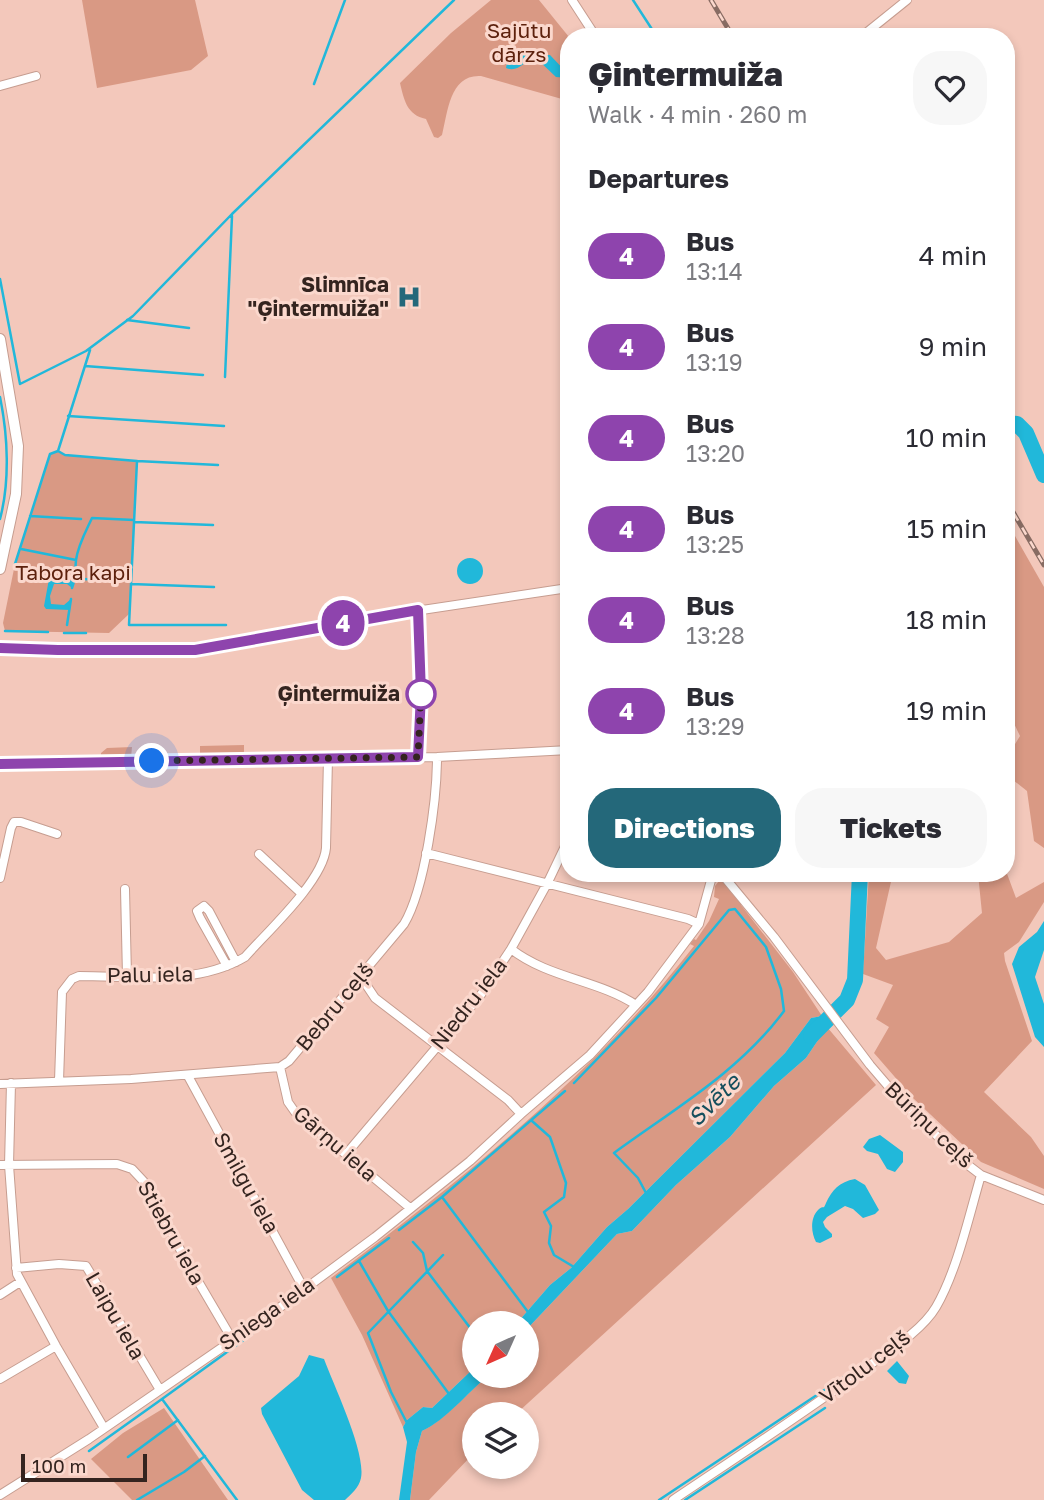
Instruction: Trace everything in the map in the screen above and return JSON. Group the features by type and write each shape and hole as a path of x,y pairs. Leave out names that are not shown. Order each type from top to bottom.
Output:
{"main road":[{"path":"0,339 2,367 16,428 18,472 12,516 0,569"}],"street":[{"path":"572,0 590,28"},
{"path":"872,28 907,0"},
{"path":"0,86 36,76"},
{"path":"0,648 195,650 418,610 560,588"},
{"path":"418,610 421,694 418,757"},
{"path":"0,764 437,757 560,750"},
{"name":"Bebru ceļš","path":"0,1084 188,1076 280,1067 298,1052 409,916 417,897 426,853 437,780 437,757"},
{"name":"Palu iela","path":"59,1081 62,992 65,985 79,976 156,977 201,974 232,964 245,957 316,877 325,861 328,758"},
{"path":"0,878 14,822 57,834"},
{"path":"426,853 548,882 699,924"},
{"path":"259,854 302,893"},
{"name":"Niedru iela","path":"346,1153 480,996 511,949 560,857"},
{"name":"Sniega iela","path":"0,1495 160,1390 303,1289 470,1161 590,1055 636,1005 699,924 711,882"},
{"name":"Būriņu ceļš","path":"729,882 774,936 870,1065 900,1100 981,1175 1044,1200"},
{"path":"125,890 127,976"},
{"path":"204,906 209,911 232,964 200,918 197,911 200,907 204,906"},
{"path":"511,949 543,967 636,1005"},
{"path":"361,976 375,998 439,1045 508,1100 521,1114"},
{"name":"Gārņu iela","path":"280,1067 288,1102 295,1112 410,1208"},
{"name":"Smilgu iela","path":"188,1076 303,1289"},
{"path":"11,1083 4,1165 16,1268 20,1282 55,1346 104,1428"},
{"name":"Stiebru iela","path":"4,1165 117,1164 132,1169 147,1185 232,1339"},
{"name":"Vītolu ceļš","path":"673,1500 795,1419 890,1350 935,1310 949,1279 981,1175"},
{"name":"Laipu iela","path":"16,1268 59,1264 86,1266 160,1390"},
{"path":"0,1295 20,1282"},
{"path":"0,1379 55,1346"}],"green space":[{"path":"82,0 195,0 208,56 191,70 97,88"},
{"name":"Sajūtu dārzs","path":"491,0 539,0 562,28 560,98 481,76 471,77 457,87 449,105 442,135 434,137 426,119 414,114 407,106 400,83 451,33"},
{"name":"Tabora kapi","path":"58,451 65,455 137,461 129,614 109,633 5,631 3,623 15,564 50,454"},
{"path":"1015,536 1044,587 1044,848 1034,841 1027,791 1015,782 1015,744 1020,736 1015,726"},
{"path":"244,745 244,754 241,757 200,756 200,746"},
{"path":"132,747 131,758 101,759 101,753 107,748"},
{"path":"718,882 724,882 793,972 822,1016 811,1018 785,1053 607,1227 527,1311 462,1311 462,1379 432,1408 423,1407 407,1420 403,1427 362,1335 331,1278 477,1164 569,1083 613,1039 694,946 690,944 709,921 719,899 714,897 715,886"},
{"path":"868,882 891,882 876,948 886,960 949,942 982,913 979,882 1010,882 1016,898 1044,882 1044,902 1019,942 1004,953 1032,1041 984,1092 1031,1137 1044,1156 1044,1189 981,1162 914,1099 874,1053 889,1027 876,1019 893,985 863,974"},
{"path":"827,1027 876,1085 529,1402 462,1402 462,1466 429,1500 410,1500 416,1452 422,1431 448,1413 475,1388 539,1388 539,1316 617,1234 632,1231 676,1185 730,1137 774,1086 806,1058"},
{"path":"164,1408 228,1500 132,1500 91,1459 123,1433"}],"water":[{"path":"518,54 550,55 560,66 560,77 556,77 536,58 514,69 506,68 507,63"},
{"path":"470,558 479,562 483,571 479,580 470,584 461,580 457,571 461,562"},
{"path":"52,577 75,581 72,588 67,584 54,584 50,596 51,604 64,605 71,599 70,610 46,609 44,606 49,579"},
{"path":"1044,921 1044,950 1035,977 1044,1004 1044,1047 1035,1037 1012,964 1019,947 1037,932"},
{"path":"822,1016 827,1027 806,1058 774,1086 730,1137 676,1185 632,1231 617,1234 539,1316 539,1311 527,1311 607,1227 785,1053 811,1018"},
{"path":"880,1135 903,1152 903,1162 895,1172 887,1169 878,1154 863,1147 869,1139"},
{"path":"855,1179 865,1185 879,1210 863,1218 845,1206 823,1222 832,1237 820,1243 816,1242 812,1226 815,1213 824,1207 837,1187"},
{"path":"309,1355 324,1359 359,1452 360,1482 345,1500 314,1500 302,1490 262,1414 261,1408 299,1376"},
{"path":"897,1361 909,1376 906,1384 899,1383 887,1371"},
{"path":"462,1379 462,1388 475,1388 448,1413 422,1431 416,1452 410,1500 399,1500 407,1442 403,1427 407,1420 423,1407 432,1408"}],"waterway":[{"path":"314,84 345,0"},
{"path":"0,279 20,384 86,351 133,316 232,214 454,0"},
{"path":"633,0 651,28"},
{"path":"225,377 232,216"},
{"path":"127,320 189,328"},
{"path":"90,350 58,451 65,455 137,461 129,625 226,625"},
{"path":"85,366 203,375"},
{"path":"0,397 7,458 0,519"},
{"path":"68,416 224,426"},
{"name":"Svēte","path":"1015,424 1026,433 1044,475"},
{"path":"15,564 50,454 58,451"},
{"path":"137,461 218,465"},
{"path":"30,516 81,519"},
{"path":"72,588 78,549 92,518 134,520"},
{"path":"134,522 213,525"},
{"path":"21,549 76,560"},
{"path":"76,579 131,580"},
{"path":"131,584 214,587"},
{"path":"67,625 71,599"},
{"path":"5,631 48,632"},
{"path":"64,633 86,633"},
{"name":"Svēte","path":"811,1036 847,1000 855,980 860,882"},
{"path":"574,1083 656,998 729,910 735,909 766,947 781,989 784,1011 747,1053 726,1071 614,1153 638,1178 646,1193"},
{"path":"399,1230 442,1197 565,1091"},
{"path":"532,1121 550,1137 566,1183 564,1197 544,1212 551,1226 549,1243 554,1255 574,1267"},
{"path":"442,1197 527,1311"},
{"path":"337,1277 389,1238"},
{"path":"413,1242 423,1253 427,1271 462,1317"},
{"path":"407,1423 391,1392 368,1333 443,1255"},
{"path":"359,1261 388,1311 449,1394"},
{"path":"237,1500 162,1399 252,1334"},
{"path":"659,1500 859,1367"},
{"path":"89,1451 162,1399"},
{"path":"685,1500 825,1408"},
{"path":"128,1457 178,1420"},
{"path":"137,1500 205,1456"}],"railway":[{"path":"711,0 728,28"},
{"path":"1015,515 1044,565"}],"bus line":[{"name":"4","path":"0,648 195,650 418,610 421,694 418,757 0,764"}],"place":[{"name":"Slimnīca \"Ģintermuiža\"","path":"409,297"},
{"name":"Ģintermuiža","path":"421,694"}],"route":[{"path":"152,761 418,757 421,694"}]}
